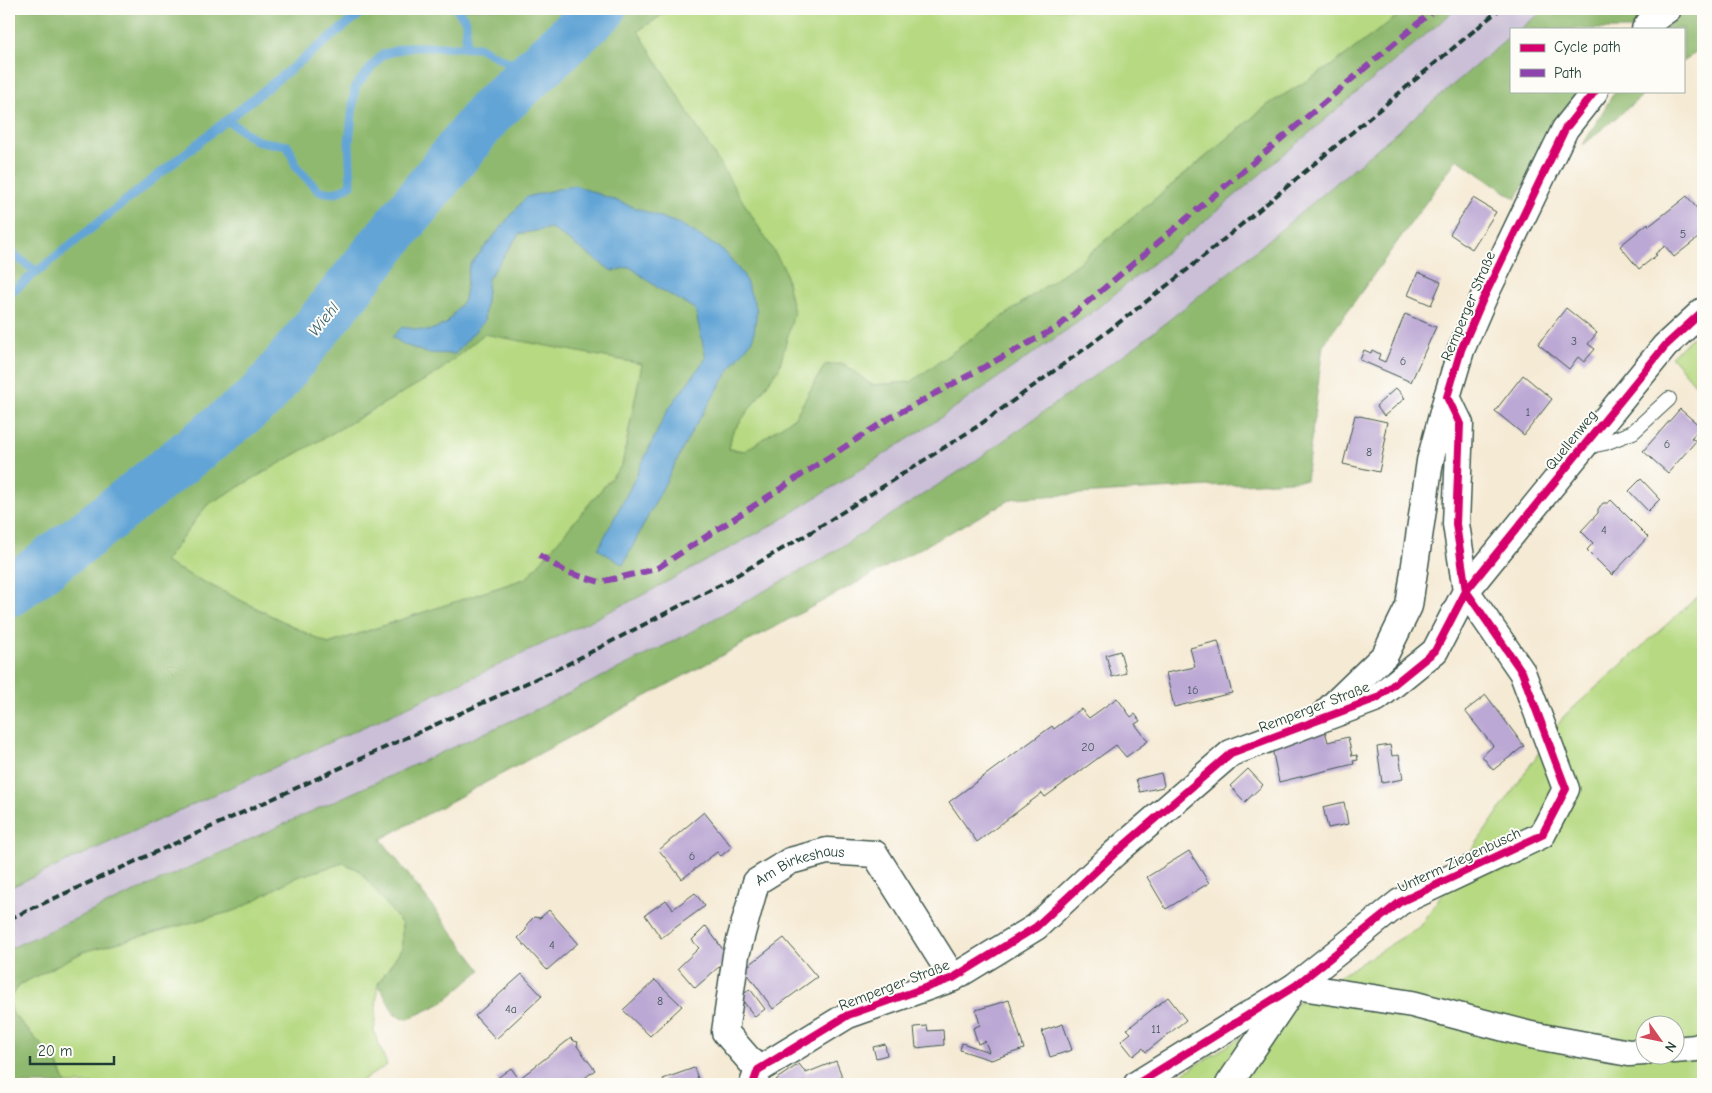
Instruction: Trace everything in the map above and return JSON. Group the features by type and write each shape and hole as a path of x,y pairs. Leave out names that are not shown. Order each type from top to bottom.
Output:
{"street":[{"path":"1646,28 1650,22 1668,9"},
{"name":"Remperger Straße","path":"1316,722 1385,655 1408,606 1430,461 1461,350 1483,299 1565,129 1594,92"},
{"name":"Quellenweg","path":"1466,591 1665,346 1703,312"},
{"path":"1447,397 1460,424 1456,524 1466,591"},
{"name":"Remperger Straße","path":"756,1077 848,1015 953,978 1036,927 1114,854 1231,753 1377,698 1436,651 1466,591"},
{"name":"Unterm Ziegenbusch","path":"1137,1084 1295,986 1400,902 1542,835 1566,789 1522,672 1466,591"},
{"name":"Am Birkeshaus","path":"756,1077 725,1032 736,955 756,882 790,861 827,852 875,854 953,978"},
{"path":"1229,1084 1295,986 1412,1004 1531,1035 1634,1053"},
{"path":"1684,1049 1703,1045"}],"lane":[{"path":"1583,448 1605,444 1633,432 1669,399"}],"shaded area":[{"path":"1456,9 1546,9 1521,28 1510,28 1510,37 1252,254 1140,343 971,464 822,559 678,639 535,710 9,949 9,888 495,667 633,600 776,523 1206,220"}],"green space":[{"path":"9,9 671,9 638,31 784,268 794,313 779,368 732,433 729,449 745,451 795,417 825,365 844,364 872,385 911,382 1078,263 1269,104 1331,66 1407,9 1456,9 1206,220 1091,313 930,425 776,523 633,600 495,667 9,888","holes":["484,334 642,364 622,465 527,578 328,644 164,562 207,505 437,373"]},
{"path":"671,9 1407,9 1331,66 1269,104 1078,263 911,382 871,385 844,364 825,365 795,417 745,451 729,449 732,433 779,368 638,31"},
{"path":"1546,9 1654,9 1634,28 1521,28"},
{"path":"1687,9 1703,9 1703,46 1684,61 1684,28 1666,28"},
{"path":"1510,37 1510,92 1578,92 1563,111 1516,199 1457,159 1323,345 1306,480 1014,498 381,839 481,970 442,1003 408,1019 395,1015 378,984 402,948 402,924 359,870 343,863 294,878 237,910 83,952 19,985 9,999 9,949 535,710 678,639 822,559 971,464 1140,343 1252,254"},
{"path":"1614,92 1647,92 1583,145"},
{"path":"1703,328 1703,393 1671,356"},
{"path":"484,333 642,364 622,465 527,578 328,644 164,562 207,505 437,373"},
{"path":"1703,592 1703,1084 1166,1084 1419,927 1564,716"},
{"path":"343,863 359,870 402,924 402,948 378,984 374,1032 387,1065 357,1084 66,1084 57,1062 13,1014 9,999 19,985 83,952 237,910 294,878"},
{"path":"9,1002 13,1014 57,1062 66,1084 9,1084"}],"water":[{"path":"574,185 682,225 724,251 744,276 757,310 753,340 734,363 692,431 623,565 598,549 667,411 706,358 695,309 658,288 630,267 612,271 551,228 519,234 488,279 484,321 455,354 426,353 405,345 392,337 402,327 428,331 446,324 464,300 469,266 526,197"}],"building":[{"path":"1687,196 1703,216 1703,234 1674,257 1665,246 1639,269 1620,246 1648,223 1649,226"},
{"path":"1473,198 1496,212 1472,249 1450,234"},
{"path":"1418,272 1441,282 1431,305 1408,295"},
{"path":"1566,308 1597,333 1588,344 1595,349 1584,362 1578,357 1569,369 1538,344"},
{"path":"1405,314 1436,327 1411,382 1360,360 1364,350 1371,353 1372,350 1380,354 1378,359 1385,362"},
{"path":"1523,375 1552,399 1524,435 1495,411"},
{"path":"1396,388 1405,398 1384,416 1376,406"},
{"path":"1680,409 1701,427 1691,438 1696,441 1668,473 1643,451"},
{"path":"1355,415 1387,422 1379,472 1343,464"},
{"path":"1641,479 1660,499 1648,511 1629,491"},
{"path":"1611,500 1648,537 1612,575 1587,550 1593,543 1581,531 1598,513 1598,509 1603,503 1608,503"},
{"path":"1218,641 1232,693 1174,707 1166,673 1195,667 1190,648"},
{"path":"1120,651 1126,673 1112,677 1106,655"},
{"path":"1486,695 1524,746 1493,770 1482,756 1493,746 1465,711"},
{"path":"1117,698 1131,717 1135,714 1140,721 1135,724 1148,741 1126,757 1116,745 1045,797 1042,793 977,842 949,802 1052,726 1054,729 1081,709 1089,718"},
{"path":"1325,731 1328,742 1348,737 1352,756 1357,755 1358,760 1353,761 1354,764 1279,782 1271,744"},
{"path":"1390,745 1392,756 1399,755 1403,779 1382,783 1377,747"},
{"path":"1248,769 1263,785 1245,802 1230,786"},
{"path":"1161,773 1163,787 1140,792 1136,779"},
{"path":"1344,802 1348,824 1328,828 1323,807"},
{"path":"704,812 732,847 721,856 717,852 682,879 659,850"},
{"path":"1189,851 1209,883 1166,909 1147,877"},
{"path":"695,893 705,906 661,938 645,915 666,900 673,909"},
{"path":"549,910 578,943 547,970 518,938 526,930 527,924 534,917 540,918"},
{"path":"706,926 729,958 695,988 678,968 699,948 692,940"},
{"path":"784,938 817,977 773,1009 744,969"},
{"path":"522,974 542,996 496,1039 475,1016"},
{"path":"655,980 682,1006 650,1036 623,1010"},
{"path":"750,989 765,1009 755,1017 740,997"},
{"path":"1168,997 1186,1020 1146,1052 1143,1048 1133,1056 1121,1041 1131,1033 1127,1029"},
{"path":"1009,1000 1024,1049 991,1060 960,1050 962,1043 989,1052 985,1041 978,1044 973,1028 980,1025 976,1010"},
{"path":"1063,1024 1072,1050 1050,1057 1042,1031"},
{"path":"927,1026 928,1031 943,1030 944,1045 916,1048 914,1027"},
{"path":"571,1038 578,1042 577,1046 595,1070 577,1084 569,1084 565,1078 557,1084 500,1084 496,1079 511,1068 519,1079"},
{"path":"885,1044 887,1055 876,1058 873,1047"},
{"path":"836,1061 845,1084 806,1084 804,1081 801,1084 773,1084 778,1078 799,1064 806,1073"},
{"path":"694,1068 700,1084 665,1084 663,1079"}],"waterway":[{"path":"9,294 366,9"},
{"path":"457,9 466,21 466,48"},
{"name":"Wiehl","path":"9,592 91,531 262,396 489,113 601,9"},
{"path":"227,120 257,141 288,146 297,168 319,191 335,193 351,185 349,142 355,87 382,55 408,47 478,47 531,74"},
{"path":"9,251 37,272"}],"railway":[{"path":"9,919 566,665 720,585 808,534 978,426 1090,345 1187,270 1500,9"}],"marked path":[{"path":"539,555 566,572 600,582 656,569 888,419 1058,327 1435,9"}],"cycle path":[{"path":"753,1084 758,1070 848,1015 953,978 1036,927 1114,854 1231,753 1377,698 1435,651 1466,591 1456,524 1460,424 1447,397 1461,350 1483,299 1565,129 1594,92"},
{"path":"1137,1084 1295,986 1400,902 1542,835 1566,789 1522,672 1466,591 1665,346 1703,311"}]}
